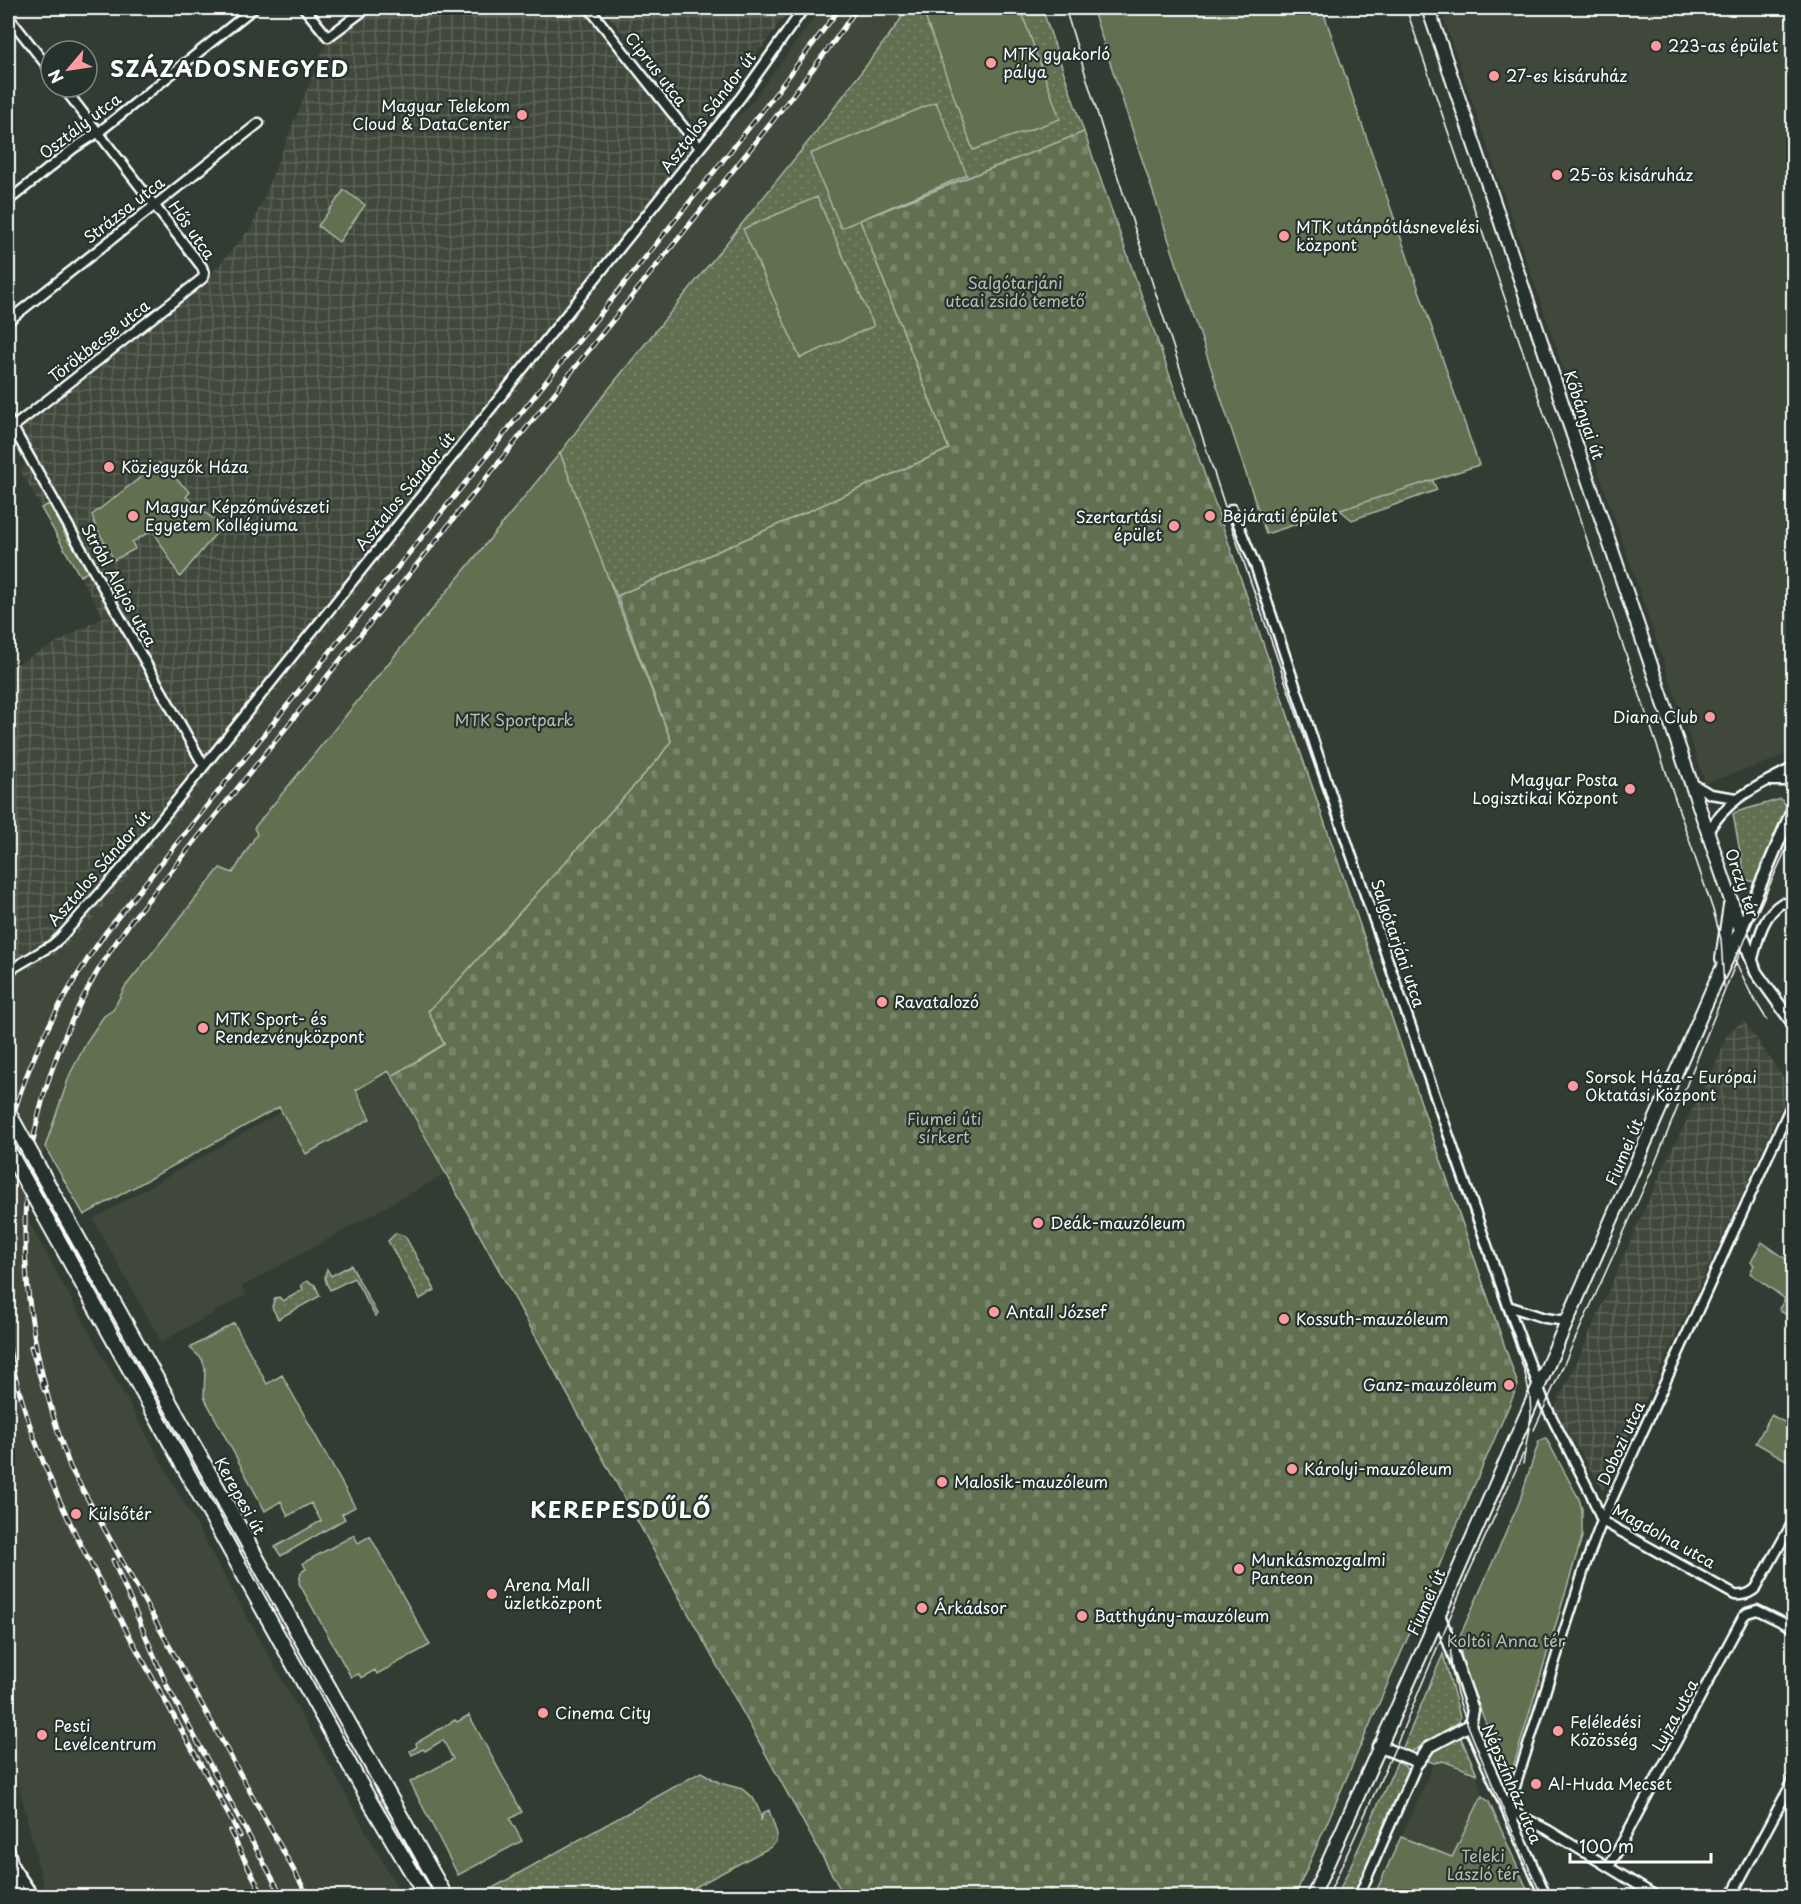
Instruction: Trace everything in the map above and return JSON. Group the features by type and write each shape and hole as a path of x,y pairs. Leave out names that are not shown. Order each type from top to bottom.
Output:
{"main road":[{"name":"Kőbányai út","path":"1428,8 1707,833"},
{"name":"Orczy tér","path":"1707,833 1740,930"},
{"path":"1715,983 1723,957 1730,899"},
{"name":"Fiumei út","path":"1313,1896 1740,930"},
{"name":"Kerepesi út","path":"8,1112 445,1896"},
{"name":"Kerepesi út","path":"8,1150 369,1800 426,1896"},
{"path":"8,1850 18,1895"}],"street":[{"name":"Osztály utca","path":"8,201 74,148 99,132 254,8"},
{"path":"304,8 328,37 367,8"},
{"name":"Ciprus utca","path":"588,8 700,148"},
{"name":"Asztalos Sándor út","path":"8,971 52,945 109,884 741,97 804,8"},
{"path":"8,15 39,55"},
{"name":"Hős utca","path":"73,99 202,267 203,278"},
{"name":"Strázsa utca","path":"8,321 259,123"},
{"name":"Törökbecse utca","path":"10,423 203,278"},
{"name":"Stróbl Alajos utca","path":"10,423 204,766"},
{"name":"Salgótarjáni utca","path":"1232,509 1255,565 1347,840 1508,1306 1538,1386"},
{"name":"Orczy tér","path":"1707,833 1719,814 1737,798 1791,771"},
{"path":"1690,781 1710,794 1737,798"},
{"name":"Orczy tér","path":"1770,781 1794,781"},
{"name":"Orczy tér","path":"1740,930 1794,806"},
{"path":"1752,964 1769,914 1782,903 1794,906"},
{"path":"1740,930 1752,964 1794,1025"},
{"name":"Dobozi utca","path":"1507,1809 1586,1563 1602,1521 1794,1099"},
{"path":"1508,1306 1545,1318 1567,1321"},
{"name":"Magdolna utca","path":"1538,1386 1602,1521 1735,1595 1747,1595 1756,1588 1794,1520"},
{"name":"Lujza utca","path":"1609,1867 1743,1617 1751,1610 1762,1611 1794,1628"},
{"name":"Népszínház utca","path":"1439,1614 1473,1710 1470,1725 1545,1896"},
{"path":"1359,1896 1418,1762 1429,1747 1470,1725"},
{"path":"1378,1746 1418,1762"},
{"path":"1731,1896 1794,1779"},
{"path":"1507,1809 1656,1896"},
{"path":"12,1863 34,1896"}],"shaded area":[{"path":"367,8 589,8 700,148 568,327 98,913 60,952 8,982 8,669 103,617 20,470 30,462 9,434 207,279 252,226 328,37"},
{"path":"602,8 791,8 700,131"},
{"path":"821,8 907,8 897,25 812,137 599,401 560,453 254,828 258,834 233,874 125,987 113,1010 104,1016 89,1038 70,1074 29,1195 27,1219 402,1896 46,1896 8,1745 8,1072 10,1065 8,1059 8,982 60,952 230,750 568,327 700,148 747,108"},
{"path":"1440,8 1793,8 1794,747 1774,760 1705,783"},
{"path":"1744,1021 1790,1087 1740,1200 1603,1491 1554,1408 1668,1157 1720,1055 1727,1033"},
{"path":"388,1071 445,1174 242,1287 246,1295 161,1342 93,1219 282,1111 305,1154 370,1119 355,1090"},
{"path":"1443,1761 1477,1774 1482,1796 1452,1857 1401,1837 1434,1763"}],"green space":[{"path":"907,8 1042,8 1084,132 860,220 949,449 617,596 603,567 560,453 599,401 812,137 897,25"},
{"name":"MTK gyakorló pálya","path":"922,8 1020,8 1060,119 973,150"},
{"name":"MTK utánpótlásnevelési központ","path":"1092,8 1322,8 1479,465 1266,534"},
{"path":"936,102 967,175 841,228 810,154"},
{"name":"Fiumei úti sírkert","path":"1084,132 1221,521 1518,1385 1295,1896 844,1896 392,1076 444,1044 428,1011 446,994 659,758 671,741 617,596 949,449 860,220"},
{"path":"344,190 365,205 339,242 318,226"},
{"path":"817,197 874,326 800,358 743,229"},
{"name":"MTK Sportpark","path":"560,453 671,741 659,758 446,994 428,1011 444,1044 392,1076 388,1071 356,1090 370,1119 306,1154 279,1107 84,1215 45,1147 70,1074 89,1038 104,1016 113,1010 125,987 220,868 233,873 257,834 254,828"},
{"path":"159,463 190,492 186,497 222,526 180,577 153,530 132,542 135,549 114,560 92,515"},
{"path":"1432,479 1437,490 1352,520 1340,510"},
{"path":"49,504 88,572 80,576 41,508"},
{"path":"1781,799 1788,808 1757,883 1745,879 1733,814"},
{"path":"396,1233 405,1236 435,1290 420,1299 388,1241"},
{"path":"1762,1242 1793,1264 1793,1321 1779,1309 1785,1299 1750,1273 1754,1265 1751,1262"},
{"path":"351,1265 377,1314 375,1316 354,1278 330,1290 327,1285 325,1277 327,1269 331,1276"},
{"path":"307,1281 315,1285 320,1296 278,1319 272,1307 275,1298 279,1297 283,1301 303,1290 301,1285"},
{"path":"234,1323 267,1384 282,1375 355,1507 342,1514 345,1519 281,1556 275,1547 321,1521 311,1503 288,1516 281,1501 265,1511 204,1397 205,1368 202,1359 190,1348"},
{"path":"134,1358 148,1373 244,1550 241,1552"},
{"path":"1771,1415 1793,1427 1793,1464 1756,1443"},
{"name":"Koltói Anna tér","path":"1546,1438 1579,1499 1582,1509 1582,1537 1509,1781 1463,1666 1459,1638 1519,1503 1539,1441"},
{"path":"354,1535 358,1543 370,1536 430,1645 377,1674 375,1670 361,1678 359,1674 351,1677 299,1583 301,1572 306,1569 303,1563"},
{"path":"1443,1654 1460,1717 1459,1722 1412,1752 1401,1752"},
{"path":"469,1715 522,1812 510,1819 522,1841 458,1875 410,1782 453,1759 443,1740 425,1751 423,1749 412,1755 410,1751 417,1747 416,1743 455,1720 457,1722"},
{"path":"1456,1738 1461,1738 1477,1774 1443,1761 1434,1763 1428,1761 1427,1756"},
{"path":"1398,1760 1409,1771 1354,1896 1337,1896"},
{"path":"701,1772 720,1783 742,1789 753,1798 761,1814 761,1821 763,1813 769,1810 777,1834 776,1842 771,1847 695,1887 685,1896 486,1896 489,1895 487,1891"},
{"name":"Teleki László tér","path":"1482,1796 1489,1802 1530,1896 1374,1896 1401,1837 1452,1857"},
{"path":"385,1797 436,1895 407,1852 378,1802"}],"tram line":[{"path":"1065,8 1231,525 1525,1373 1531,1416 1523,1464"},
{"path":"1406,8 1713,910 1721,939 1724,987"},
{"path":"1534,1430 1653,1168 1750,928 1794,832"},
{"path":"1735,960 1750,992 1767,1020"},
{"path":"1328,1896 1523,1454"},
{"path":"1452,1626 1451,1664 1459,1700 1472,1736 1542,1896"}],"railway":[{"path":"8,1137 24,1082 47,1030 75,979 106,932 760,114 840,8"},
{"path":"308,1896 70,1467 47,1395 32,1324 25,1255 27,1186 38,1118 58,1051 89,986 131,921 771,123 857,8"},
{"path":"8,1344 29,1423 57,1495 110,1601 240,1836"},
{"path":"31,1347 44,1390"},
{"path":"113,1560 168,1688 282,1896"},
{"path":"230,1831 263,1896"}],"place":[{"name":"223-as épület","path":"1656,46"},
{"name":"MTK gyakorló pálya","path":"991,63"},
{"name":"27-es kisáruház","path":"1494,76"},
{"name":"Magyar Telekom Cloud & DataCenter","path":"522,115"},
{"name":"25-ös kisáruház","path":"1557,175"},
{"name":"MTK utánpótlásnevelési központ","path":"1284,236"},
{"name":"Közjegyzők Háza","path":"109,467"},
{"name":"Magyar Képzőművészeti Egyetem Kollégiuma","path":"133,516"},
{"name":"Bejárati épület","path":"1210,516"},
{"name":"Szertartási épület","path":"1174,526"},
{"name":"Diana Club","path":"1710,717"},
{"name":"Magyar Posta Logisztikai Központ","path":"1630,789"},
{"name":"Ravatalozó","path":"882,1002"},
{"name":"MTK Sport- és Rendezvényközpont","path":"203,1028"},
{"name":"Sorsok Háza - Európai Oktatási Központ","path":"1573,1086"},
{"name":"Deák-mauzóleum","path":"1038,1223"},
{"name":"Antall József","path":"994,1312"},
{"name":"Kossuth-mauzóleum","path":"1284,1319"},
{"name":"Ganz-mauzóleum","path":"1509,1385"},
{"name":"Károlyi-mauzóleum","path":"1292,1469"},
{"name":"Malosik-mauzóleum","path":"942,1482"},
{"name":"Külsőtér","path":"76,1514"},
{"name":"Munkásmozgalmi Panteon","path":"1239,1569"},
{"name":"Arena Mall üzletközpont","path":"492,1594"},
{"name":"Árkádsor","path":"922,1608"},
{"name":"Batthyány-mauzóleum","path":"1082,1616"},
{"name":"Cinema City","path":"543,1713"},
{"name":"Feléledési Közösség","path":"1558,1731"},
{"name":"Pesti Levélcentrum","path":"42,1735"},
{"name":"Al-Huda Mecset","path":"1536,1784"}],"district":[{"name":"SZÁZADOSNEGYED","path":"230,69"},
{"name":"KEREPESDŰLŐ","path":"621,1510"}],"park label":[{"name":"Salgótarjáni utcai zsidó temető","path":"1015,292"}]}
